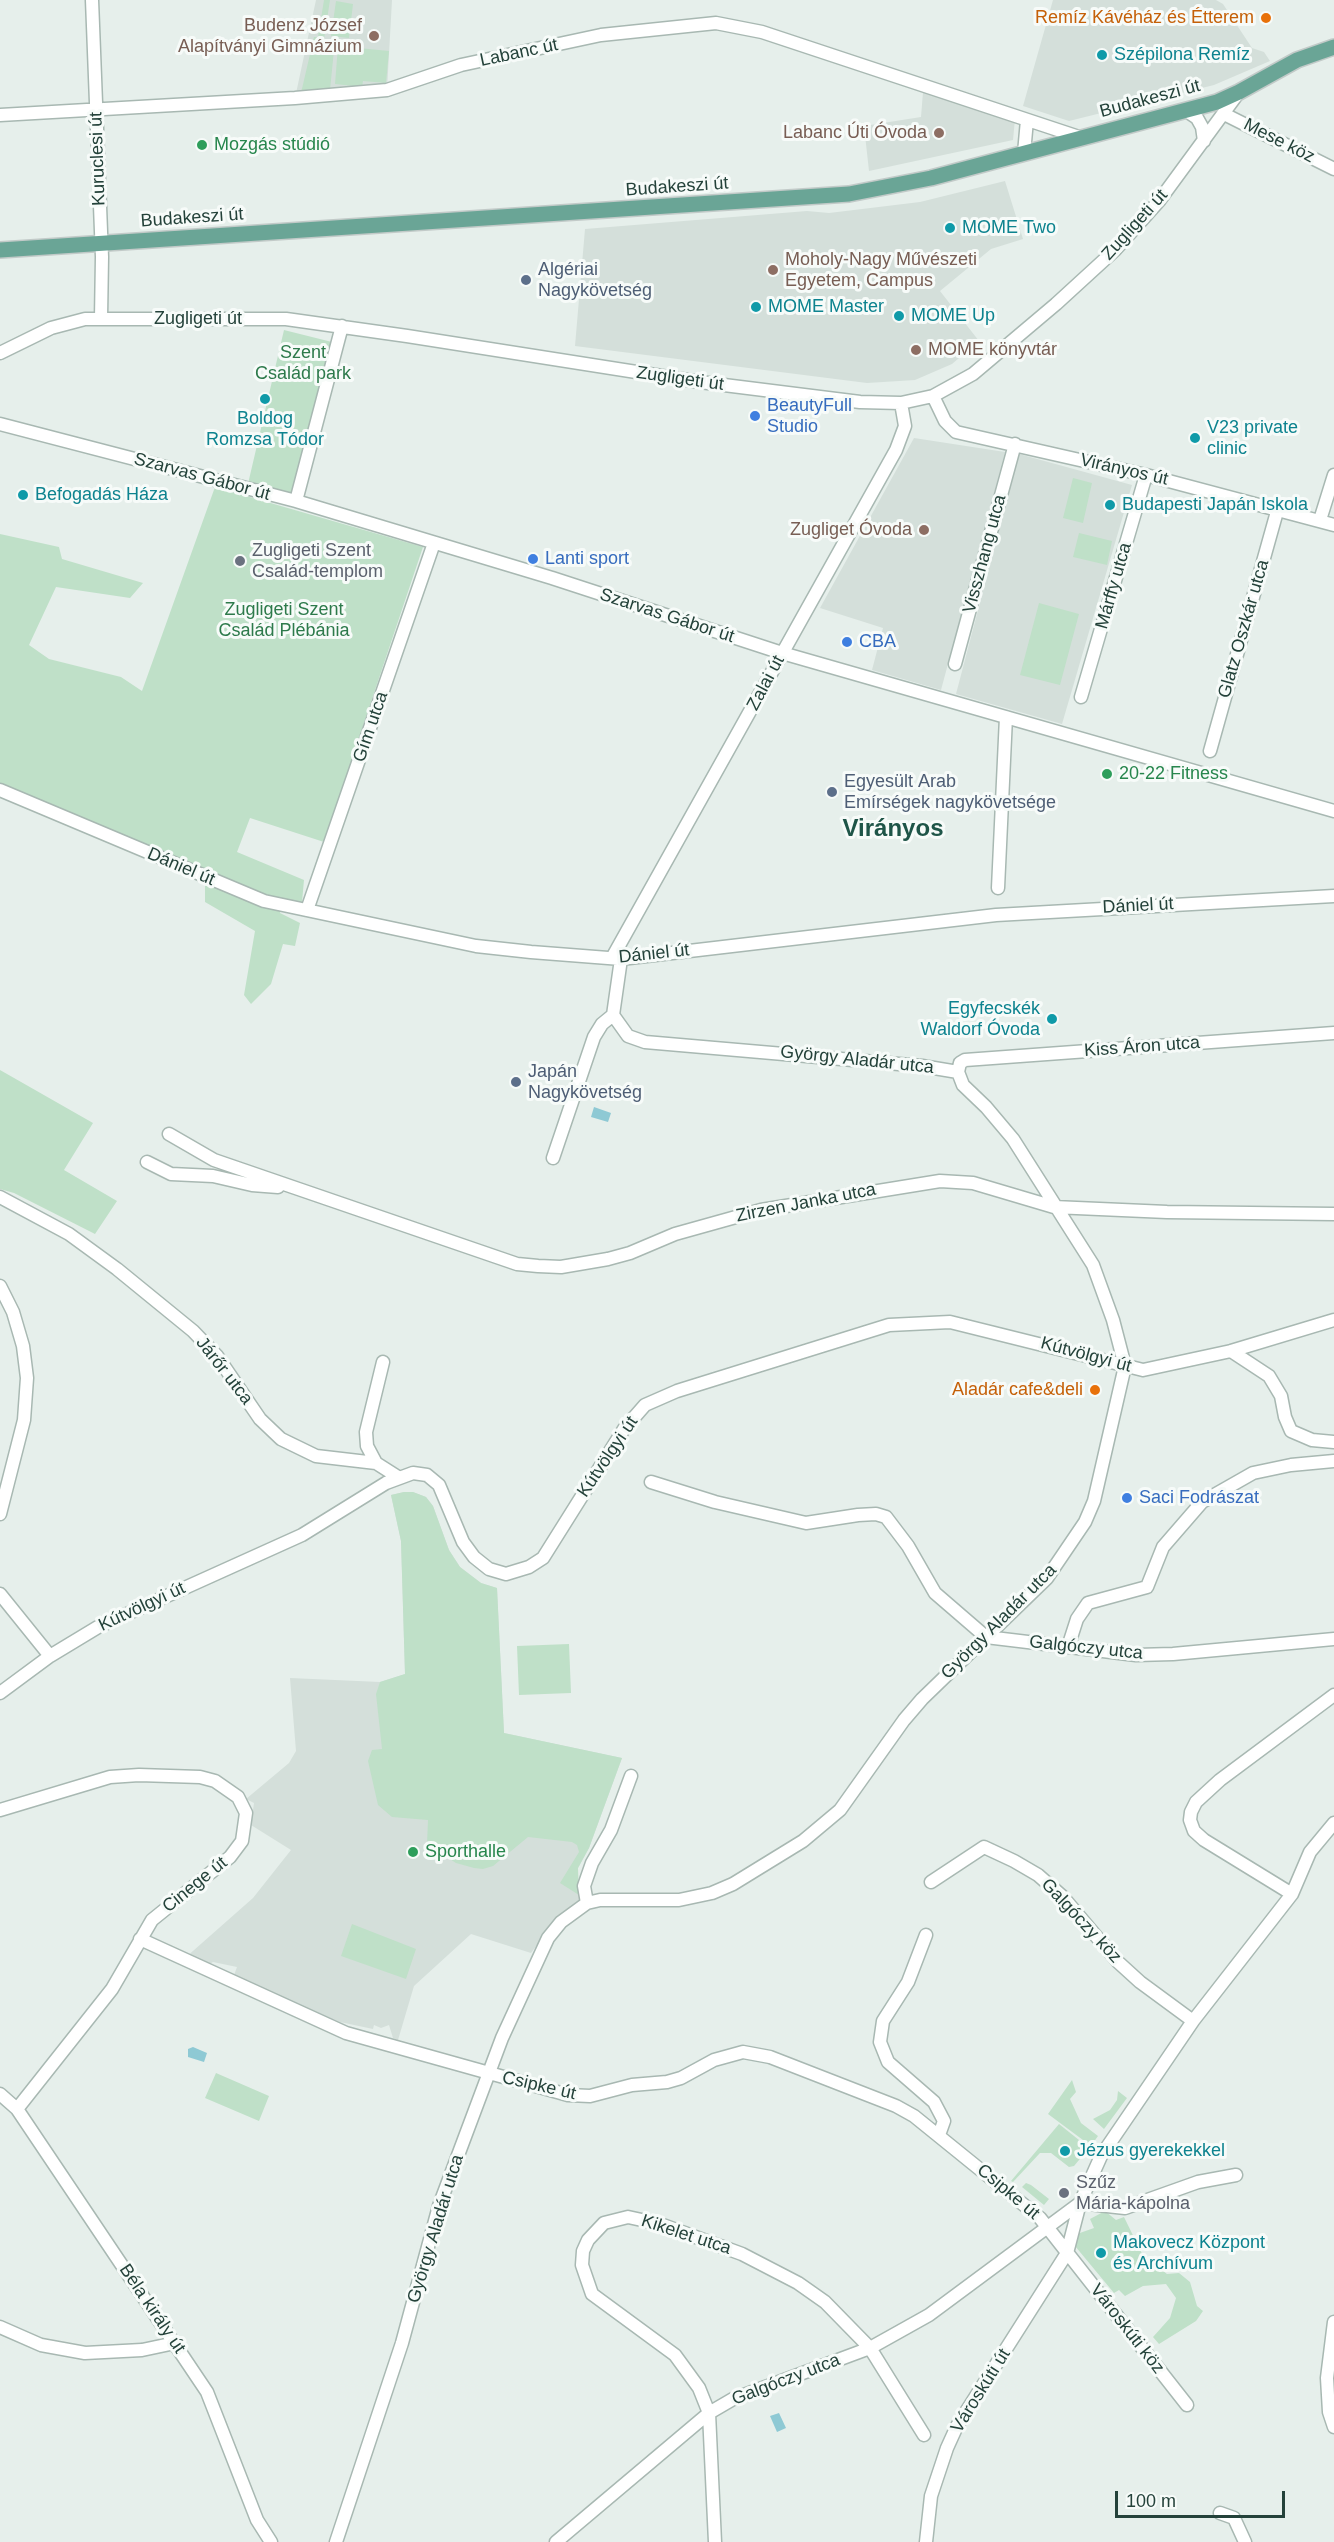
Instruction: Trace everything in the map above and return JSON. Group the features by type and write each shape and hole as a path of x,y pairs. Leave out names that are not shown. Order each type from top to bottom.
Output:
{"main road":[{"name":"Budakeszi út","path":"0,250 849,194 931,178 1185,110 1239,92 1273,71 1334,47"}],"street":[{"name":"Kuruclesi út","path":"92,0 101,243 101,318"},
{"name":"Labanc út","path":"0,115 295,98 387,90 461,65 600,36 716,23 762,32 1079,137"},
{"name":"Zugligeti út","path":"0,353 69,322 101,318 286,320 342,326 700,382 860,402 901,403 933,396 973,374 1115,250 1159,201 1239,92"},
{"path":"1185,110 1197,118 1202,127 1204,141"},
{"name":"Mese köz","path":"1224,114 1334,169"},
{"path":"1024,153 1027,120"},
{"path":"296,501 342,326"},
{"name":"Virányos út","path":"933,396 945,422 956,432 1146,475 1278,508 1334,525"},
{"name":"Zalai út","path":"613,1015 617,959 782,653 812,604 902,439 905,426 901,403"},
{"name":"Szarvas Gábor út","path":"0,424 296,501 782,653 1334,811"},
{"name":"Visszhang utca","path":"955,664 1015,444"},
{"name":"Márffy utca","path":"1081,698 1146,475"},
{"path":"1320,520 1334,475"},
{"name":"Glatz Oszkár utca","path":"1210,751 1278,508"},
{"name":"Gím utca","path":"307,910 434,543"},
{"path":"998,888 1006,717"},
{"name":"Dániel út","path":"0,790 264,902 476,946 617,959 996,915 1334,896"},
{"path":"553,1158 594,1037 602,1023 613,1015"},
{"name":"György Aladár utca","path":"336,2542 402,2343 439,2206 502,2038 548,1938 561,1922 587,1903 600,1900 637,1902 698,1898 733,1884 803,1841 840,1810 904,1720 1047,1578 1085,1522 1094,1501 1125,1366 1113,1320 1093,1265 1054,1207 1013,1139 986,1107 963,1085 958,1072 922,1066 645,1042 628,1036 613,1015"},
{"name":"Kiss Áron utca","path":"958,1072 960,1063 965,1060 1334,1033"},
{"name":"Zirzen Janka utca","path":"168,1134 214,1160 294,1189 517,1264 538,1266 561,1266 608,1259 630,1253 675,1234 761,1210 922,1182 955,1180 973,1183 1054,1207 1167,1212 1334,1214"},
{"name":"Zirzen Janka utca","path":"147,1162 171,1174 213,1176 252,1185 294,1189"},
{"name":"Járőr utca","path":"0,1197 69,1234 117,1269 193,1331 216,1356 260,1419 281,1439 316,1456 376,1463 398,1477"},
{"path":"0,1286 14,1312 23,1346 27,1378 24,1420 0,1514"},
{"name":"Kútvölgyi út","path":"0,1693 50,1656 98,1628 302,1535 398,1477 420,1473 434,1479 449,1505 463,1542 474,1557 489,1569 506,1574 518,1572 543,1558 624,1429 645,1405 661,1397 889,1325 950,1322 1143,1370 1231,1351 1334,1320"},
{"path":"1231,1351 1269,1376 1281,1396 1285,1417 1292,1431 1312,1440 1334,1442"},
{"path":"376,1463 367,1446 366,1432 382,1362"},
{"path":"1068,1647 1077,1619 1088,1603 1147,1587 1163,1547 1202,1502 1253,1473 1291,1465 1334,1461"},
{"path":"651,1482 715,1502 806,1523 858,1515 876,1514 886,1517 908,1546 935,1593 986,1637"},
{"path":"0,1594 50,1656"},
{"name":"Galgóczy utca","path":"986,1637 1136,1655 1173,1654 1334,1639"},
{"path":"1292,1894 1204,1840 1194,1831 1190,1820 1191,1812 1196,1802 1221,1780 1334,1695"},
{"name":"Cinege út","path":"0,1810 110,1777 139,1775 200,1777 215,1781 236,1794 246,1814 242,1841 216,1870 152,1920 112,1989 17,2109"},
{"path":"587,1903 584,1886 592,1863 610,1830 631,1776"},
{"path":"1236,2175 1198,2182 1125,2208 1080,2203 1101,2156 1193,2021 1292,1894 1310,1852 1334,1822"},
{"name":"Galgóczy köz","path":"931,1882 984,1846 1014,1861 1038,1875 1063,1897 1118,1962 1140,1982 1193,2021"},
{"path":"926,1935 908,1982 883,2021 880,2042 888,2061 934,2102 945,2121 939,2134"},
{"name":"Csipke út","path":"140,1939 346,2033 568,2095 590,2096 632,2085 667,2082 681,2078 729,2055 753,2053 896,2106 914,2116 1041,2218 1067,2253"},
{"name":"Béla király út","path":"0,2094 17,2109 207,2392 257,2520 271,2542"},
{"name":"Galgóczy utca","path":"556,2542 709,2413 734,2399 870,2348 929,2315 1080,2203"},
{"name":"Városkúti út","path":"926,2542 931,2496 954,2433 1067,2253 1080,2203"},
{"name":"Kikelet utca","path":"715,2542 709,2413 699,2388 675,2355 592,2294 582,2265 583,2251 588,2240 604,2223 617,2218 640,2218 742,2254 798,2283 825,2302 870,2348 924,2435"},
{"name":"Városkúti köz","path":"1067,2253 1187,2405"},
{"path":"1334,2322 1327,2378 1329,2412 1334,2427"},
{"path":"0,2327 41,2345 85,2353 142,2350 175,2343"},
{"path":"1220,2513 1234,2518 1245,2542"}],"shaded area":[{"path":"316,0 392,0 387,90 295,98"},
{"path":"1053,0 1216,0 1223,4 1252,48 1264,52 1270,61 1214,85 1069,121 1023,106"},
{"name":"Labanc Úti Óvoda","path":"923,92 1015,119 1013,140 869,171 864,126 921,117"},
{"name":"Moholy-Nagy Művészeti Egyetem, Campus","path":"1005,181 1023,239 991,249 940,291 979,341 952,364 915,380 867,383 575,346 585,229 807,211 829,213 920,202"},
{"name":"Zugliget Óvoda","path":"914,438 1005,452 941,690 872,670 883,628 820,608"},
{"path":"1019,454 1132,485 1062,724 956,694"},
{"path":"413,1492 426,1497 433,1506 449,1550 460,1567 481,1583 497,1588 504,1733 622,1758 589,1848 578,1868 578,1888 581,1901 555,1921 531,1953 471,1934 414,1986 398,2040 393,2038 389,2025 381,2028 374,2025 373,2029 340,2022 233,1978 237,1967 213,1962 206,1966 185,1958 253,1898 291,1850 251,1825 254,1803 246,1799 289,1763 296,1751 290,1678 380,1682 405,1674 401,1541 391,1495"}],"green space":[{"path":"324,0 330,0 324,39 335,40 330,90 301,93 314,37 318,37"},
{"path":"336,1 353,4 349,38 331,36"},
{"path":"338,46 389,51 386,83 363,81 362,87 335,84"},
{"name":"Szent Család park","path":"284,330 336,343 296,501 247,488"},
{"path":"1073,478 1092,483 1083,523 1063,518"},
{"name":"Zugligeti Szent Család Plébánia","path":"215,487 423,547 324,842 250,818 237,852 304,880 302,902 284,900 280,913 300,923 295,946 283,944 271,984 251,1004 244,995 255,931 205,902 205,872 36,798 0,796 0,534 59,547 62,559 143,583 130,598 56,587 29,645 49,659 121,677 142,691"},
{"path":"1079,533 1112,541 1107,565 1073,557"},
{"path":"1039,603 1079,614 1060,685 1020,675"},
{"path":"0,1070 93,1123 64,1170 117,1201 95,1234 14,1193 0,1189"},
{"path":"413,1492 426,1497 433,1506 449,1550 460,1567 481,1583 497,1588 504,1733 622,1758 589,1848 578,1868 579,1895 560,1883 579,1852 577,1845 572,1842 528,1837 493,1866 483,1869 474,1868 456,1863 427,1844 428,1820 392,1817 378,1805 368,1761 372,1750 382,1749 376,1694 380,1682 405,1674 401,1541 391,1495"},
{"path":"569,1644 571,1693 519,1695 517,1646"},
{"path":"352,1924 416,1949 406,1979 341,1956"},
{"path":"216,2073 269,2096 259,2121 205,2098"},
{"path":"1072,2080 1076,2092 1070,2099 1081,2123 1098,2136 1091,2146 1048,2114"},
{"path":"1118,2091 1127,2098 1104,2129 1093,2119 1110,2110 1117,2100"},
{"path":"1059,2124 1089,2148 1074,2166 1069,2167 1051,2153 1040,2153 1013,2182 1011,2181"},
{"path":"1026,2183 1049,2199 1044,2205 1022,2187"},
{"path":"1105,2211 1116,2220 1124,2217 1147,2264 1158,2267 1167,2274 1179,2273 1190,2282 1197,2306 1203,2311 1196,2321 1159,2344 1153,2337 1170,2318 1176,2298 1166,2284 1143,2286 1125,2296 1119,2290 1114,2293 1075,2246 1077,2234 1094,2228 1090,2219"}],"water":[{"path":"594,1107 611,1113 608,1122 591,1117"},
{"path":"193,2047 207,2053 204,2062 188,2057 188,2049"},
{"path":"779,2413 786,2428 777,2432 770,2416"}],"place":[{"name":"Remíz Kávéház és Étterem","path":"1266,18"},
{"name":"Budenz József Alapítványi Gimnázium","path":"374,36"},
{"name":"Szépilona Remíz","path":"1102,55"},
{"name":"Labanc Úti Óvoda","path":"939,133"},
{"name":"Mozgás stúdió","path":"202,145"},
{"name":"MOME Two","path":"950,228"},
{"name":"Moholy-Nagy Művészeti Egyetem, Campus","path":"773,270"},
{"name":"Algériai Nagykövetség","path":"526,280"},
{"name":"MOME Master","path":"756,307"},
{"name":"MOME Up","path":"899,316"},
{"name":"MOME könyvtár","path":"916,350"},
{"name":"Boldog Romzsa Tódor","path":"265,399"},
{"name":"BeautyFull Studio","path":"755,416"},
{"name":"V23 private clinic","path":"1195,438"},
{"name":"Befogadás Háza","path":"23,495"},
{"name":"Budapesti Japán Iskola","path":"1110,505"},
{"name":"Zugliget Óvoda","path":"924,530"},
{"name":"Lanti sport","path":"533,559"},
{"name":"Zugligeti Szent Család-templom","path":"240,561"},
{"name":"CBA","path":"847,642"},
{"name":"20-22 Fitness","path":"1107,774"},
{"name":"Egyesült Arab Emírségek nagykövetsége","path":"832,792"},
{"name":"Egyfecskék Waldorf Óvoda","path":"1052,1019"},
{"name":"Japán Nagykövetség","path":"516,1082"},
{"name":"Aladár cafe&deli","path":"1095,1390"},
{"name":"Saci Fodrászat","path":"1127,1498"},
{"name":"Sporthalle","path":"413,1852"},
{"name":"Jézus gyerekekkel","path":"1065,2151"},
{"name":"Szűz Mária-kápolna","path":"1064,2193"},
{"name":"Makovecz Központ és Archívum","path":"1101,2253"}],"district":[{"name":"Virányos","path":"893,829"}]}
